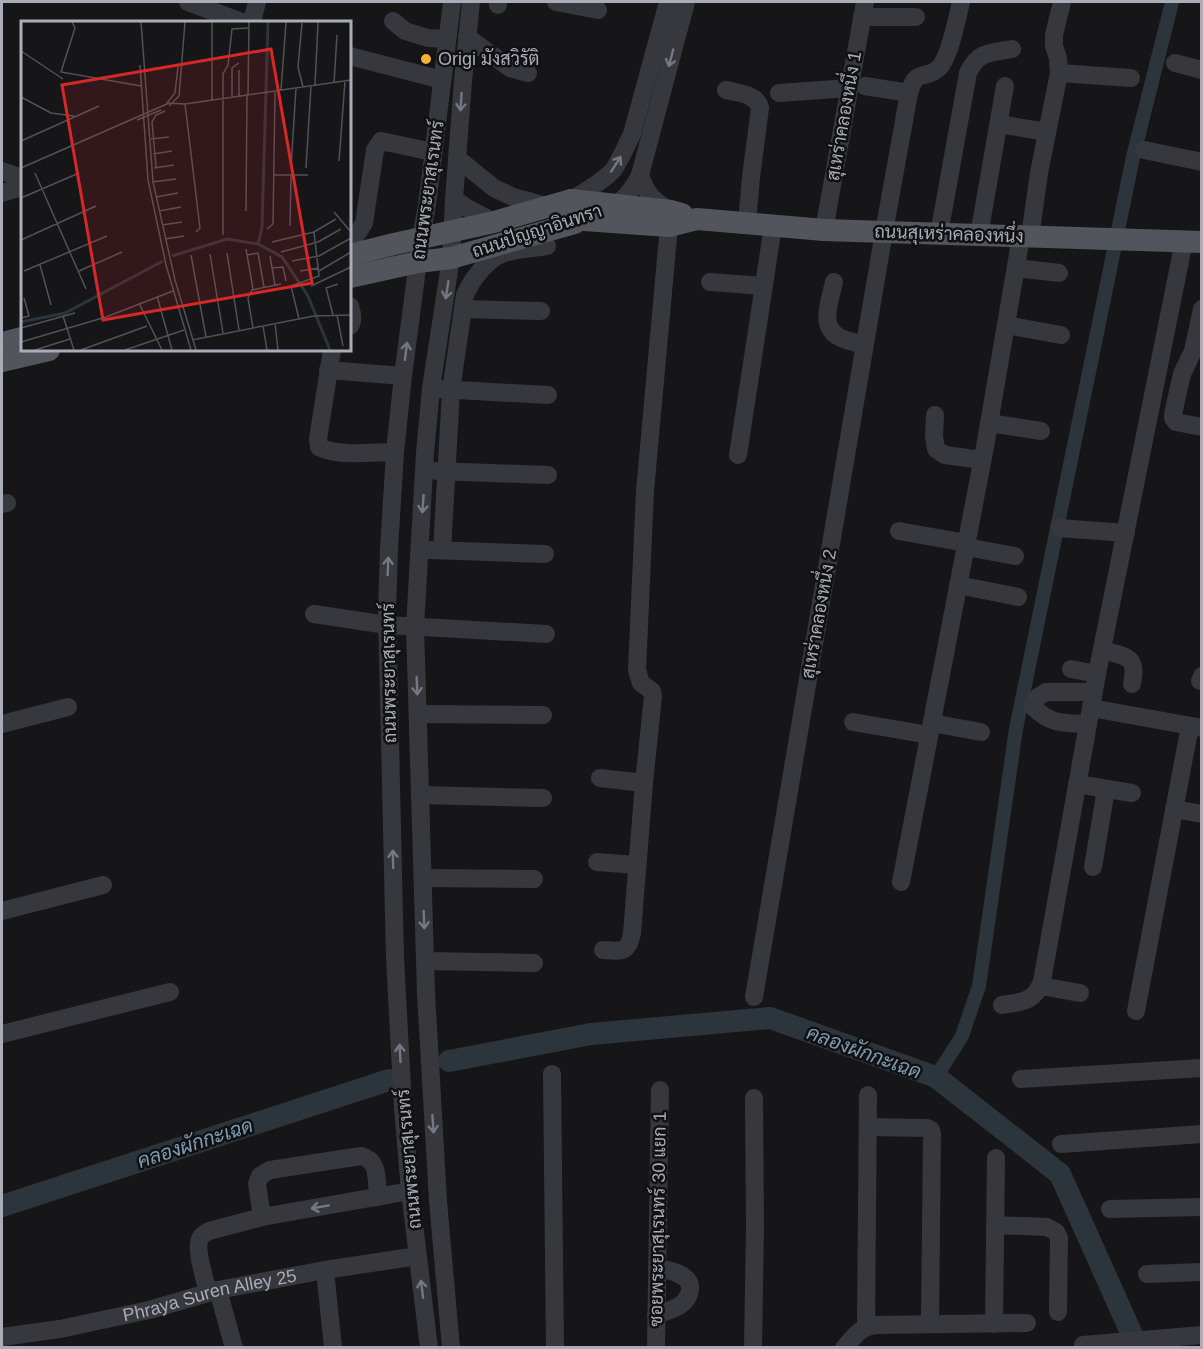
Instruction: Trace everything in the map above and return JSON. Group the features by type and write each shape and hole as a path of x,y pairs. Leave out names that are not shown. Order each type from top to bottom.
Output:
{"main road":[{"name":"ถนนสุเหร่าคลองหนึ่ง","path":"571,200 616,205 670,218"},
{"name":"ถนนปัญญาอินทรา","path":"351,255 494,222 571,200"},
{"path":"571,200 569,207 579,221"},
{"name":"ถนนสุเหร่าคลองหนึ่ง","path":"579,221 670,218 824,230 1193,241"},
{"name":"ถนนปัญญาอินทรา","path":"351,277 418,262 452,258 579,221"},
{"path":"2,343 21,338"},
{"path":"2,361 45,351"}],"street":[{"path":"188,2 239,21"},
{"path":"252,21 257,2"},
{"name":"ถนนพระยาสุเรนทร์","path":"429,1347 410,1191 395,958 387,625 395,452 452,2"},
{"name":"ถนนพระยาสุเรนทร์","path":"451,1347 438,1201 425,961 415,627 431,388 452,258 457,158 471,2"},
{"path":"560,2 598,10"},
{"name":"ถนนปัญญาอินทรา","path":"571,200 613,171 624,152 632,134 668,2"},
{"name":"ถนนปัญญาอินทรา","path":"579,221 616,205 632,191 640,176 686,2"},
{"path":"779,93 857,87 909,93 912,82 918,77 938,70 943,63 961,2"},
{"path":"901,882 989,423 1016,268 1025,237 1059,73 1054,34 1062,2"},
{"path":"863,9 916,17"},
{"name":"สุเหร่าคลองหนึ่ง 1","path":"824,230 857,87 863,9"},
{"path":"393,21 405,31 428,38 447,39"},
{"path":"467,37 510,68 528,73"},
{"path":"939,234 968,73 972,65 983,54 1012,49"},
{"path":"351,56 442,80"},
{"path":"1175,63 1202,70"},
{"path":"1059,73 1131,78"},
{"path":"979,235 1005,86"},
{"path":"726,90 754,98 760,108 747,223"},
{"name":"สุเหร่าคลองหนึ่ง 2","path":"754,996 909,93"},
{"path":"999,124 1047,132"},
{"path":"351,237 357,234 364,223 375,150 378,144 381,141 433,152"},
{"path":"1144,150 1202,162"},
{"path":"457,158 494,188 513,197 546,207"},
{"path":"2,171 21,178"},
{"path":"603,950 625,950 630,944 653,696 652,691 640,683 638,678 637,649 645,491 670,218 645,189 640,176"},
{"path":"2,193 21,188"},
{"path":"454,199 494,222"},
{"path":"394,244 409,231 427,205"},
{"path":"738,455 773,226"},
{"path":"1002,1005 1022,1002 1033,997 1041,986 1102,650 1126,533 1193,241"},
{"path":"442,550 451,390 465,295 470,284 497,256 506,252 547,246"},
{"path":"392,267 405,281 413,299"},
{"path":"1016,268 1059,273"},
{"path":"710,282 764,286"},
{"path":"834,282 827,318 828,326 841,338 864,345"},
{"path":"463,309 541,311"},
{"path":"1202,309 1193,351 1195,362 1185,366 1173,418 1176,422 1202,427"},
{"path":"1006,325 1061,335"},
{"path":"332,351 318,439 320,447 339,452 395,452"},
{"path":"328,370 403,376"},
{"path":"431,388 548,395"},
{"path":"935,415 936,449 945,454 982,460"},
{"path":"989,423 1041,431"},
{"path":"425,472 548,475"},
{"path":"1059,528 1126,533"},
{"path":"899,531 1015,556"},
{"path":"420,549 545,554"},
{"path":"958,585 1018,597"},
{"path":"314,614 387,625 546,634"},
{"path":"1102,650 1124,656 1132,661 1135,670 1132,684"},
{"path":"1071,669 1093,700 1196,727 1174,809 1136,1011"},
{"path":"2,724 68,707"},
{"path":"418,714 543,715"},
{"path":"854,722 981,732"},
{"path":"600,778 644,783"},
{"path":"1077,784 1132,793"},
{"path":"1093,867 1106,789"},
{"path":"420,795 543,798"},
{"path":"1174,809 1202,814"},
{"path":"597,862 637,865"},
{"path":"423,878 534,879"},
{"path":"2,911 103,885"},
{"path":"425,961 534,963"},
{"path":"1041,986 1080,993"},
{"path":"2,1034 170,992"},
{"path":"1021,1079 1202,1068"},
{"path":"552,1074 555,1347"},
{"name":"ซอยพระยาสุเรนทร์ 30 แยก 1","path":"656,1347 660,1090"},
{"path":"866,1326 868,1095"},
{"path":"753,1347 754,1098"},
{"path":"867,1127 927,1128 931,1130 930,1324"},
{"path":"1060,1144 1202,1134"},
{"path":"262,1217 257,1184 260,1176 270,1170 361,1156 369,1158 375,1164 378,1197"},
{"path":"994,1324 996,1158"},
{"path":"234,1347 198,1247 199,1239 203,1234 262,1217 410,1191"},
{"path":"1110,1209 1202,1207"},
{"path":"995,1225 1047,1227 1056,1232 1059,1238 1058,1312"},
{"name":"Phraya Suren Alley 25","path":"2,1337 60,1329 149,1310 213,1291 325,1270 418,1256"},
{"path":"656,1315 681,1305 687,1299 690,1286 688,1281 677,1273 657,1268"},
{"path":"325,1270 333,1347"},
{"path":"1147,1274 1202,1272"},
{"path":"844,1347 866,1326 1027,1323"},
{"path":"1086,1346 1202,1335"}],"waterway":[{"path":"936,1077 962,1036 979,986 1016,729 1133,157 1172,2"},
{"name":"คลองผักกะเฉด","path":"449,1061 591,1034 770,1018 936,1077 1060,1174 1138,1348"},
{"name":"คลองผักกะเฉด","path":"2,1206 389,1080"}],"place":[{"name":"Origi มังสวิรัติ","path":"426,59"}]}
